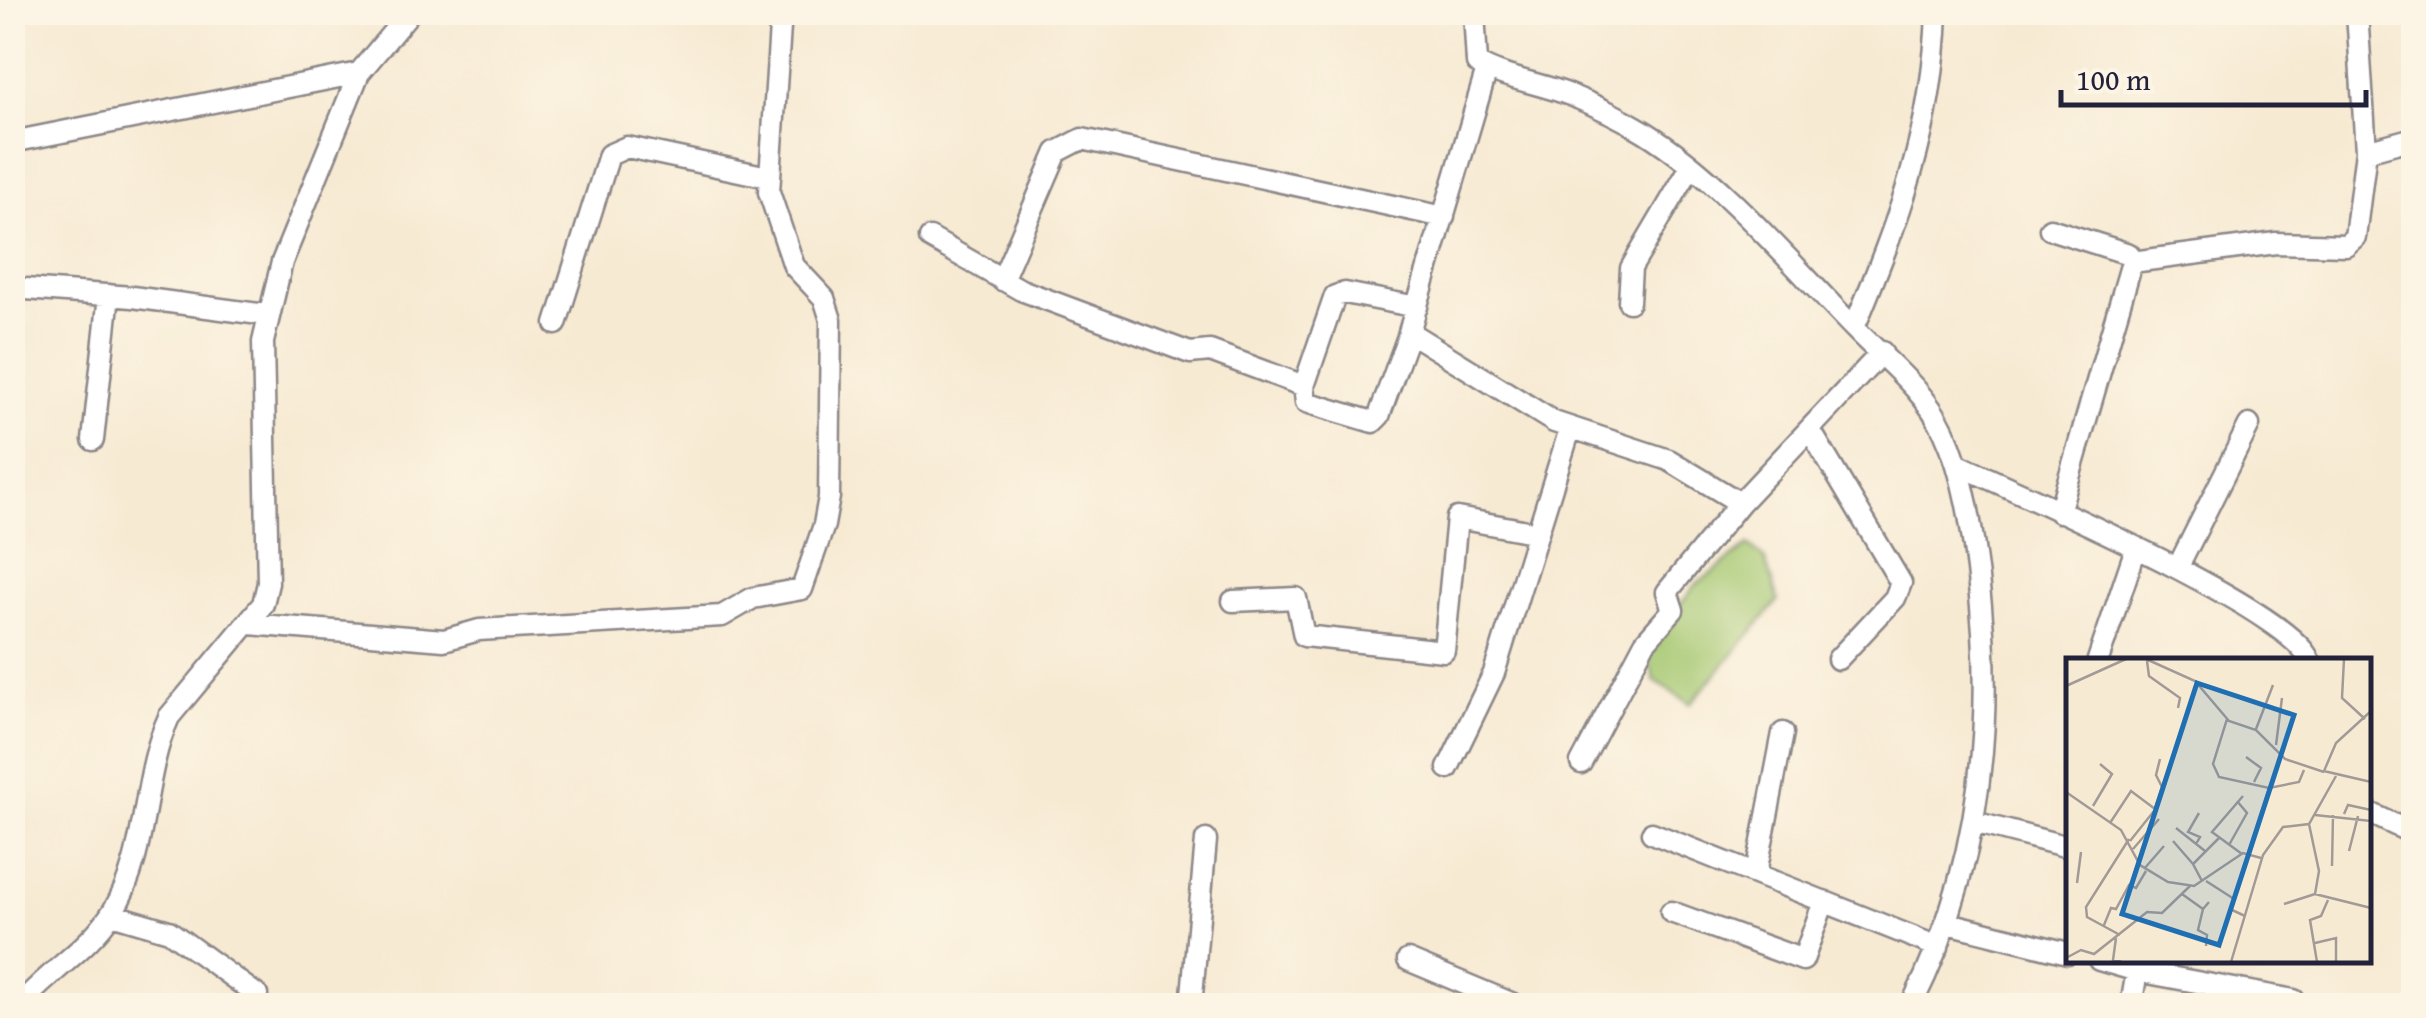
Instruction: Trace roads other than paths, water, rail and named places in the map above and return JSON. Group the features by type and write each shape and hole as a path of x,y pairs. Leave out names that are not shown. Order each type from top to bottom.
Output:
{"street":[{"path":"19,1006 111,914 142,829 161,735 169,717 263,604 268,583 266,314 282,262 359,73 410,12"},
{"path":"249,624 444,640 478,630 722,616 753,598 802,589 824,525 829,497 832,320 824,298 794,266 773,208 768,177 784,26 781,12"},
{"path":"1474,12 1477,63 1572,96 1646,134 1690,168 1798,264 1854,328 1882,352 1942,428 1957,464 1974,542 1987,684 1974,822 1948,923 1911,1006"},
{"path":"1854,328 1920,149 1933,94 1937,12"},
{"path":"2132,262 2276,243 2352,242 2366,151 2357,12"},
{"path":"1417,307 1345,293 1336,296 1304,386 1306,402 1377,420 1417,307 1487,68"},
{"path":"12,142 359,73"},
{"path":"2366,151 2414,138"},
{"path":"1002,280 1058,152 1082,140 1444,218"},
{"path":"556,324 608,155 627,147 768,177"},
{"path":"1629,302 1631,268 1690,168"},
{"path":"2050,228 2129,254 2132,262 2059,512"},
{"path":"930,238 1002,280 1190,354 1210,351 1304,386"},
{"path":"12,288 266,314"},
{"path":"92,440 109,295"},
{"path":"1409,332 1542,416 1570,429 1669,460 1740,503"},
{"path":"1581,763 1645,642 1673,610 1667,592 1740,503 1882,352"},
{"path":"2178,568 2249,425"},
{"path":"1448,768 1494,673 1570,429"},
{"path":"1810,430 1900,583 1895,598 1838,659"},
{"path":"1957,464 2178,568 2296,641 2308,658"},
{"path":"1234,601 1296,598 1299,630 1304,636 1444,651 1457,518 1538,533"},
{"path":"2099,658 2136,548"},
{"path":"1756,873 1783,734"},
{"path":"2371,813 2414,834"},
{"path":"1974,822 2066,846"},
{"path":"1652,833 1938,947"},
{"path":"1192,1006 1206,840"},
{"path":"1671,912 1803,960 1824,901"},
{"path":"111,914 169,930 257,995"},
{"path":"1948,923 2066,952"},
{"path":"1408,960 1518,1006"},
{"path":"2110,963 2294,1000"},
{"path":"2131,1006 2137,971"}]}
